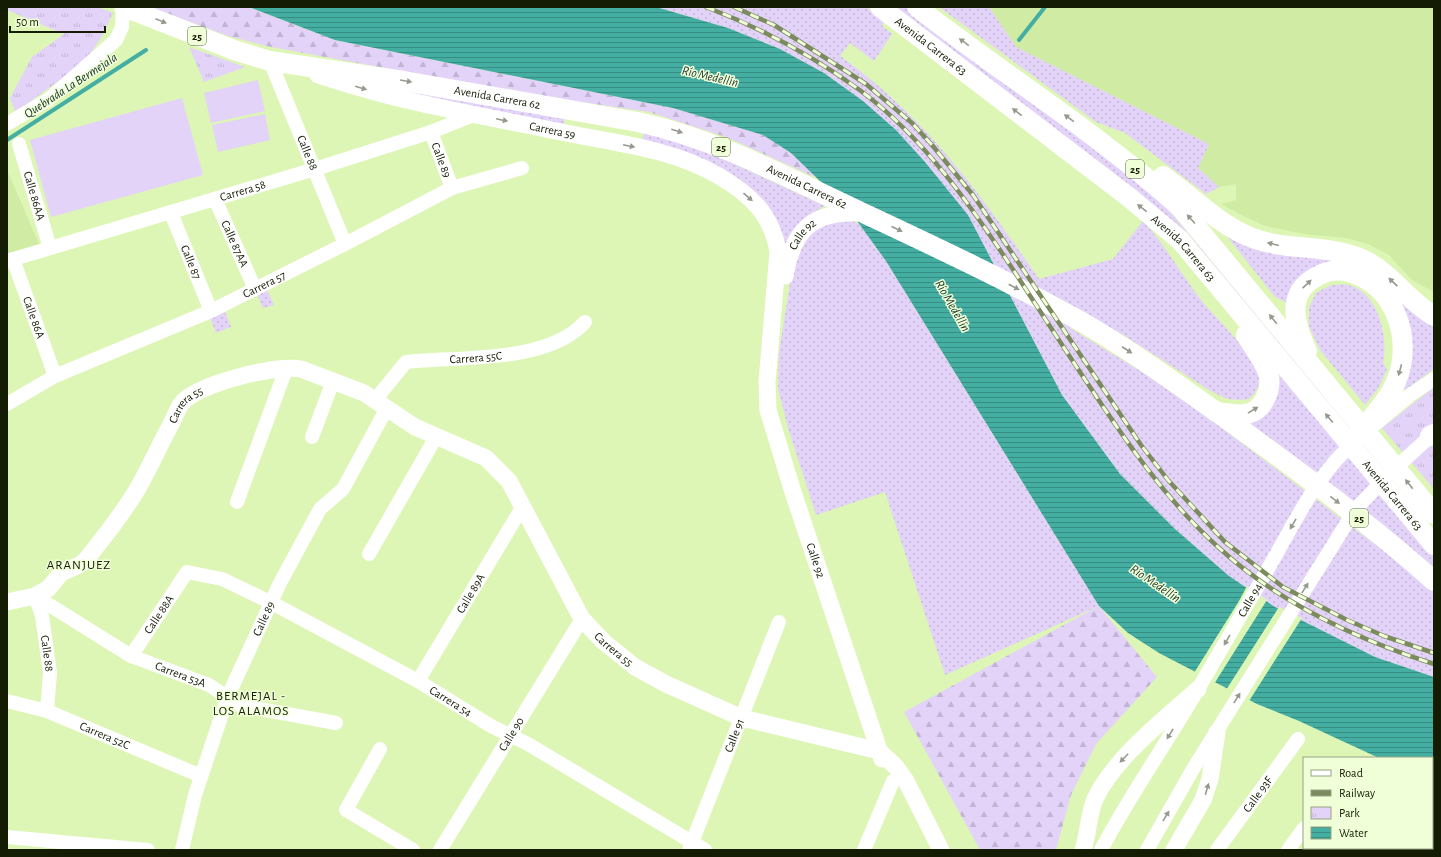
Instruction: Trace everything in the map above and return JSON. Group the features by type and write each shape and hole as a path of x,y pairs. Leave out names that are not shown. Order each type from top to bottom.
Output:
{"highway":[{"name":"Avenida Carrera 62","path":"124,7 234,50 270,61 400,80 570,110 672,130 706,141 783,174 862,213"},
{"name":"Avenida Carrera 63","path":"880,7 1172,232 1192,253 1434,545"},
{"name":"Avenida Carrera 63","path":"917,7 1087,131 1154,184 1189,217 1431,509"},
{"path":"1087,131 1166,178 1232,228 1250,237 1275,244 1347,253 1366,261 1382,272 1428,313"},
{"name":"25","path":"862,213 974,266 1081,322 1141,359 1282,459 1383,537 1434,581"},
{"path":"1192,253 1258,353 1270,380 1269,388 1264,401 1254,411 1246,414 1216,412"},
{"path":"1316,371 1300,335 1295,313 1299,293 1309,281 1320,275 1334,270 1347,271 1371,282 1383,293 1392,306 1402,331 1403,357 1396,383 1348,447"}],"main road":[{"name":"Carrera 59","path":"270,61 393,97 650,151 676,158 716,174 748,196 770,221 775,237 781,272"},
{"name":"Calle 92","path":"862,213 837,212 826,215 807,226 794,244 781,272 768,367 768,410 792,489 879,751 893,781 908,805 928,850"},
{"name":"Carrera 55","path":"7,602 35,596 49,588 61,573 85,561 114,526 138,488 182,403 195,394 219,382 246,375 286,369 301,369 333,381 381,404 415,427 486,458 509,481 582,619 604,642 635,667 666,684 742,718 765,725 879,751"},
{"path":"1083,850 1094,801 1120,762 1198,690"},
{"path":"1180,845 1206,791 1217,732"},
{"name":"Calle 92","path":"879,751 896,767 906,781 941,850"}],"street":[{"path":"7,124 49,99 116,40 122,27 124,7"},
{"name":"Calle 88","path":"270,61 346,244"},
{"name":"Carrera 58","path":"10,260 315,169 431,132 476,114"},
{"name":"Calle 89","path":"431,132 452,188"},
{"name":"Calle 86AA","path":"19,144 50,248"},
{"name":"Carrera 57","path":"7,404 55,376 210,311 346,244 452,188 522,168"},
{"name":"Calle 87AA","path":"215,199 255,289"},
{"name":"Calle 87","path":"171,213 210,311"},
{"name":"Calle 86A","path":"10,260 55,376"},
{"name":"Carrera 55C","path":"381,404 406,362 438,358 513,355 550,346 577,332 585,322"},
{"path":"237,502 286,369"},
{"name":"Calle 94","path":"1101,850 1119,816 1198,690 1303,507 1348,447 1410,396 1434,379"},
{"path":"312,437 333,381"},
{"name":"Calle 89","path":"182,850 201,776 228,696 280,583 320,509 335,498 343,489 381,404"},
{"path":"1147,850 1217,732 1355,510 1378,484 1433,435"},
{"path":"369,554 436,437"},
{"name":"Calle 89A","path":"418,681 523,506"},
{"name":"Carrera 54","path":"187,572 222,579 272,603 418,681 491,726 512,736 690,846 705,850"},
{"name":"Calle 88A","path":"131,656 187,572"},
{"name":"Calle 88","path":"35,596 43,622 50,673 47,711"},
{"name":"Carrera 53A","path":"35,596 131,656 209,685 228,696 239,705 336,723"},
{"name":"Calle 90","path":"440,850 512,736 582,619"},
{"name":"Calle 91","path":"690,846 779,622"},
{"name":"Carrera 52C","path":"7,701 47,711 201,776"},
{"name":"Calle 93F","path":"1217,850 1298,739"},
{"path":"380,748 346,810 413,850"},
{"path":"864,850 893,781"},
{"path":"1288,850 1303,829"},
{"path":"7,837 52,846 148,850"}],"shaded area":[{"path":"989,7 1434,7 1434,292 1412,280 1389,255 1368,244 1346,238 1304,234 1265,226 1221,204 1236,200 1236,184 1219,187 1198,168 1209,144 1016,47"},
{"path":"7,170 40,246 7,256"}],"green space":[{"path":"7,7 98,7 113,13 101,38 83,64 15,112 10,98 32,57 64,34 7,10"},
{"path":"150,7 249,7 335,40 673,108 763,135 791,153 817,178 726,137 649,112 527,94 271,47 228,36"},
{"path":"656,7 866,7 884,21 882,26 892,34 874,61 850,43 840,56 871,79 899,104 950,158 973,187 1039,279 1113,259 1143,221 1160,241 1205,305 1234,337 1254,364 1259,376 1259,384 1249,399 1227,399 1209,390 1125,336 1049,294 1072,329 1142,372 1209,418 1434,589 1434,677 1375,657 1275,607 1229,576 1175,529 1120,474 1062,395 968,215 925,162 896,130 863,101 824,73 780,49 728,28"},
{"path":"890,7 906,7 1154,194 1434,530 1230,287"},
{"path":"939,7 989,7 1016,47 1209,144 1198,168 1219,187 1206,194 1125,133 1096,122"},
{"path":"189,47 245,67 204,82"},
{"path":"258,80 265,111 211,123 204,93"},
{"path":"391,84 565,117 564,126 389,91"},
{"path":"182,98 203,175 51,217 30,140"},
{"path":"265,114 270,140 218,152 212,125"},
{"path":"644,131 657,134 726,160 825,206 806,218 786,246 766,209 757,196 741,181 715,165 672,150 642,143"},
{"path":"850,220 859,224 886,261 1099,606 945,675 885,492 816,515 788,428 778,389 779,353 796,252 812,230 830,221"},
{"path":"1219,226 1351,261 1326,264 1310,269 1294,290 1288,303 1275,297"},
{"path":"1331,285 1347,285 1358,289 1367,296 1374,305 1379,316 1384,341 1383,363 1387,369 1379,387 1365,405 1320,350 1309,326 1309,307 1316,293"},
{"path":"266,287 274,305 263,308 256,292"},
{"path":"1391,292 1434,323 1434,369 1405,390 1402,387"},
{"path":"224,309 231,327 216,333 209,315"},
{"path":"1275,365 1434,555 1434,569 1249,423"},
{"path":"1434,387 1434,489 1382,428"},
{"path":"1099,606 1157,677 1096,744 1071,795 1056,850 980,850 904,712"}],"water":[{"name":"Río Medellín","path":"249,7 656,7 728,28 780,49 824,73 863,101 896,130 925,162 968,215 1062,395 1120,474 1175,529 1229,576 1275,607 1375,657 1434,677 1434,783 1433,757 1377,757 1299,721 1257,704 1159,653 1128,633 1099,606 886,261 852,214 791,153 763,135 673,108 335,40"}],"pier":[{"path":"1247,586 1267,600 1214,684 1194,673"},
{"path":"1279,607 1302,618 1249,701 1226,690"}],"waterway":[{"path":"1019,40 1045,7"},
{"name":"Quebrada La Bermejala","path":"7,140 146,50"}],"railway":[{"path":"706,7 747,24 824,66 861,91 906,130 964,198 1131,447 1180,509 1218,547 1267,585 1320,617 1347,631 1376,643 1434,664"},
{"path":"734,7 774,25 866,84 912,123 973,195 1141,445 1168,480 1225,542 1283,587 1347,620 1384,636 1434,653"}],"district":[{"name":"ARANJUEZ","path":"79,565"},
{"name":"BERMEJAL - LOS ALAMOS","path":"251,704"}]}
